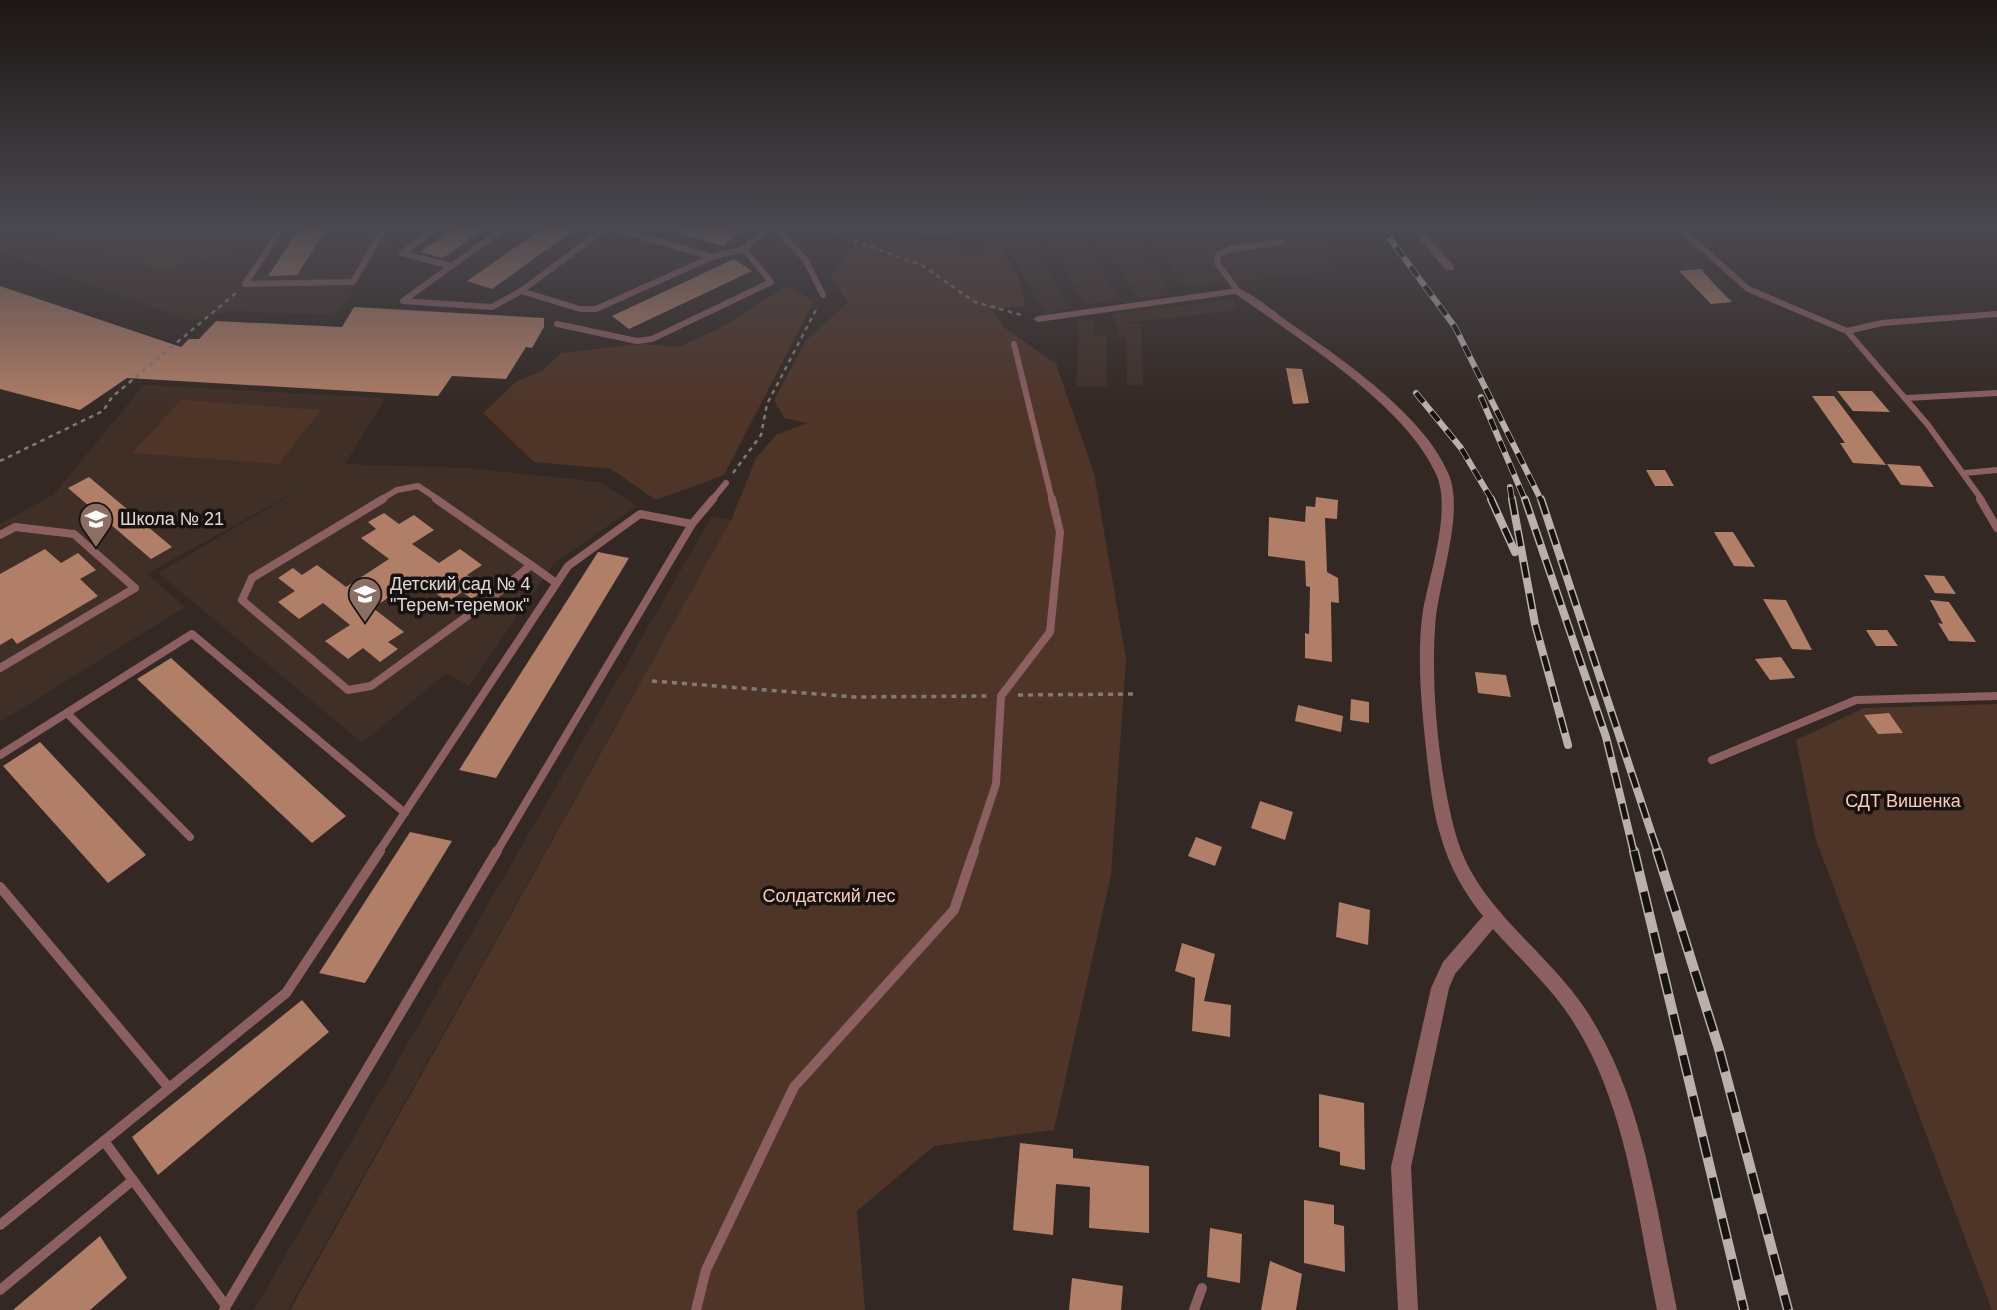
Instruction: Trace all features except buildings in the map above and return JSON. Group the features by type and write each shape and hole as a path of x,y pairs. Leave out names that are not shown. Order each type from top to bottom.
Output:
{"street":[{"path":"1038,319 1238,292 1342,367 1379,399 1433,455 1445,479 1447,508 1428,625 1428,700 1443,811 1451,849 1467,883 1492,918 1536,963 1585,1024 1625,1119 1667,1310"},
{"path":"1408,1310 1401,1167 1440,988 1449,968 1492,918"}],"lane":[{"path":"419,289 403,301 492,307 524,289"},
{"path":"521,291 580,310 596,309 640,289"},
{"path":"557,324 637,341 652,339 756,289"},
{"path":"820,289 823,295"},
{"path":"1748,289 1847,331 1907,398 1965,472 1997,528"},
{"path":"1847,331 1882,323 1997,314"},
{"path":"696,1310 706,1270 794,1087 954,910 996,784 1002,696 1050,632 1060,532 1014,344"},
{"path":"1907,398 1997,393"},
{"path":"1965,472 1997,470"},
{"path":"104,1141 225,1308 692,524 726,484"},
{"path":"531,565 488,601 371,686 348,690 242,600 252,578 397,489 418,486 531,565 556,583"},
{"path":"0,1225 286,993 568,566 640,514 692,524"},
{"path":"0,536 15,527 74,534 135,588 0,668"},
{"path":"0,755 192,634 405,813"},
{"path":"1712,760 1856,700 1997,696"},
{"path":"67,713 190,837"},
{"path":"0,887 169,1088"},
{"path":"0,1290 133,1180"},
{"path":"1194,1310 1202,1288"}],"path":[{"path":"0,461 103,411 112,397 239,289"},
{"path":"956,289 975,302 1038,319"},
{"path":"726,484 761,435 767,404 823,295"},
{"path":"652,681 855,697 1138,694"}],"shaded area":[{"path":"102,289 353,289 335,315 231,311 190,321"},
{"path":"1031,289 1059,289 1070,309 1044,314"},
{"path":"1076,289 1113,289 1119,299 1085,305"},
{"path":"1132,289 1169,289 1172,294 1139,300"},
{"path":"1232,300 1238,310 1124,323 1141,324 1143,386 1127,385 1126,339 1118,338 1117,324 1111,314"},
{"path":"1079,320 1094,320 1093,335 1107,336 1107,387 1076,386"},
{"path":"144,385 385,398 345,464 468,468 600,482 637,506 554,563 469,686 447,673 362,743 158,573 302,488 147,574 185,607 0,722 0,524 53,495"},
{"path":"712,516 731,520 288,1310 254,1310"}],"green space":[{"path":"782,289 793,289 814,301 724,475 656,500 611,469 534,462 483,413 517,381 542,371 561,353 641,344 678,347 720,328"},
{"name":"Солдатский лес","path":"839,289 1022,289 1025,306 991,310 1005,328 1056,364 1094,473 1126,659 1111,875 1054,1130 934,1146 857,1211 865,1310 290,1310 732,518 756,458 776,435 807,423 784,418 774,400 806,340 848,303"},
{"path":"181,400 321,410 279,464 132,453"},
{"name":"СДТ Вишенка","path":"1997,704 1997,1310 1992,1310 1816,840 1796,740 1864,708"}],"railway":[{"path":"1427,289 1455,327 1541,500"},
{"path":"1416,393 1461,448 1492,500"},
{"path":"1481,397 1525,500"},
{"path":"1510,487 1512,500"},
{"path":"1491,499 1515,552"},
{"path":"1512,499 1535,624 1568,745"},
{"path":"1525,499 1606,737 1634,853"},
{"path":"1541,499 1658,853"},
{"path":"1634,851 1744,1310"},
{"path":"1657,851 1719,1049 1788,1310"}],"place":[{"name":"Школа № 21","path":"96,549"},
{"name":"Детский сад № 4 \"Терем-теремок\"","path":"365,624"}]}
